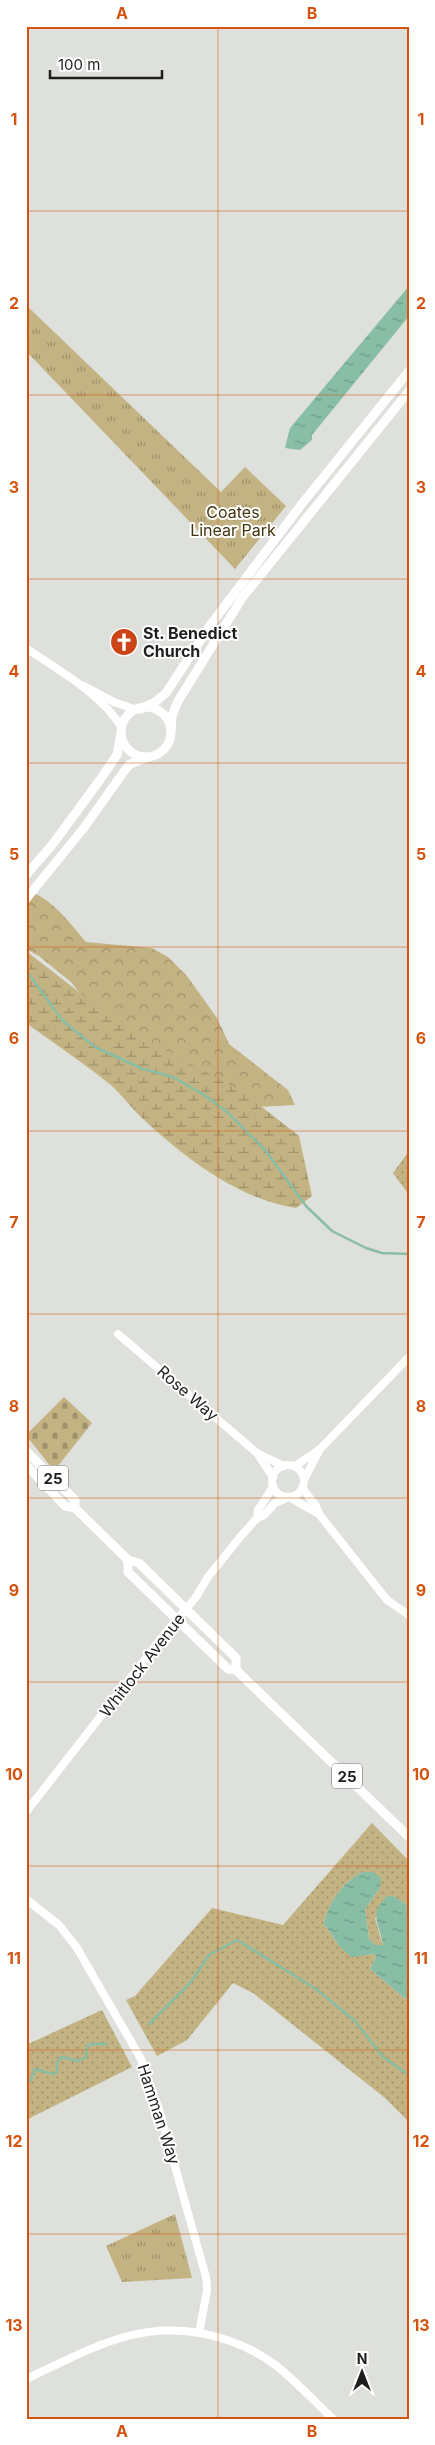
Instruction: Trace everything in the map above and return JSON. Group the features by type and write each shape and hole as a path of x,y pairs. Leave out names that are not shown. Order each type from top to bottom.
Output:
{"main road":[{"path":"26,874 52,845 116,755 126,718 138,709 154,703 166,693 209,628 284,528 409,371"},
{"path":"27,898 82,829 130,764 156,755 166,748 171,731 172,716 178,701 242,598 409,391"},
{"path":"138,709 152,708 163,714 171,731"},
{"path":"121,731 127,748 140,756 148,757"},
{"name":"25","path":"26,1451 75,1500 75,1508"},
{"name":"25","path":"26,1466 65,1506 75,1508 128,1560 139,1563 236,1658 236,1670"},
{"name":"25","path":"128,1560 128,1572 228,1669 236,1670 409,1837"}],"street":[{"path":"26,648 82,686 114,702 138,709"},
{"path":"82,686 108,710 121,731"},
{"name":"Rose Way","path":"118,1334 257,1453 273,1476"},
{"path":"319,1514 276,1492 273,1488 275,1472 284,1466 295,1466 320,1449 408,1358"},
{"path":"320,1449 305,1478 303,1489 316,1506 319,1514 387,1600 409,1615"},
{"name":"Rose Way","path":"257,1453 284,1466"},
{"path":"295,1466 305,1478"},
{"name":"Whitlock Avenue","path":"26,1812 256,1518 258,1510 273,1488"},
{"path":"288,1498 303,1489"},
{"name":"Whitlock Avenue","path":"256,1518 264,1515 274,1503 288,1498"},
{"name":"Hamman Way","path":"26,1899 58,1925 77,1948 147,2071 206,2277 207,2291 199,2333"},
{"path":"26,2379 128,2336 165,2330 199,2333 234,2342 264,2358 283,2372 332,2419"}],"green space":[{"name":"Coates Linear Park","path":"26,305 221,492 245,467 286,506 235,569 26,351"},
{"path":"26,890 52,905 86,942 152,948 168,957 187,976 217,1018 229,1044 288,1090 295,1105 256,1107 106,1026 71,982 39,956 26,949"},
{"path":"26,951 128,1030 243,1092 299,1136 312,1196 296,1208 254,1196 214,1175 159,1134 112,1086 26,1023"},
{"path":"409,1151 409,1195 393,1173"},
{"path":"64,1397 92,1423 54,1471 26,1435"},
{"path":"372,1823 409,1861 409,1906 393,1896 375,1918 383,1946 375,1945 369,1939 365,1909 380,1888 363,1872 350,1880 338,1894 329,1909 324,1924 340,1947 369,1955 375,1954 376,1957 370,1969 409,2002 409,2122 385,2098 253,1993 233,1983 187,2040 157,2056 126,2000 135,1996 212,1908 283,1925"},
{"path":"102,2010 132,2067 26,2120 26,2045"},
{"path":"175,2214 192,2278 122,2282 106,2246"}],"water":[{"path":"409,286 409,316 312,435 312,440 300,450 285,448 290,428"},
{"path":"363,1872 373,1872 381,1878 380,1888 365,1909 369,1939 375,1945 383,1945 376,1913 382,1902 388,1896 393,1896 409,1906 409,2002 370,1969 376,1957 375,1954 351,1957 340,1947 324,1924 333,1901 344,1886"}],"waterway":[{"path":"26,970 63,1021 95,1047 143,1069 173,1077 204,1095 227,1112 265,1150 306,1206 332,1231 366,1248 382,1253 409,1254"},
{"path":"149,2024 191,1982 209,1955 237,1940 316,1989 355,2021 383,2057 409,2075"},
{"path":"26,2082 31,2080 35,2069 53,2074 57,2072 57,2063 61,2057 78,2061 86,2057 87,2046 107,2044"}],"place":[{"name":"St. Benedict Church","path":"124,642"}]}
